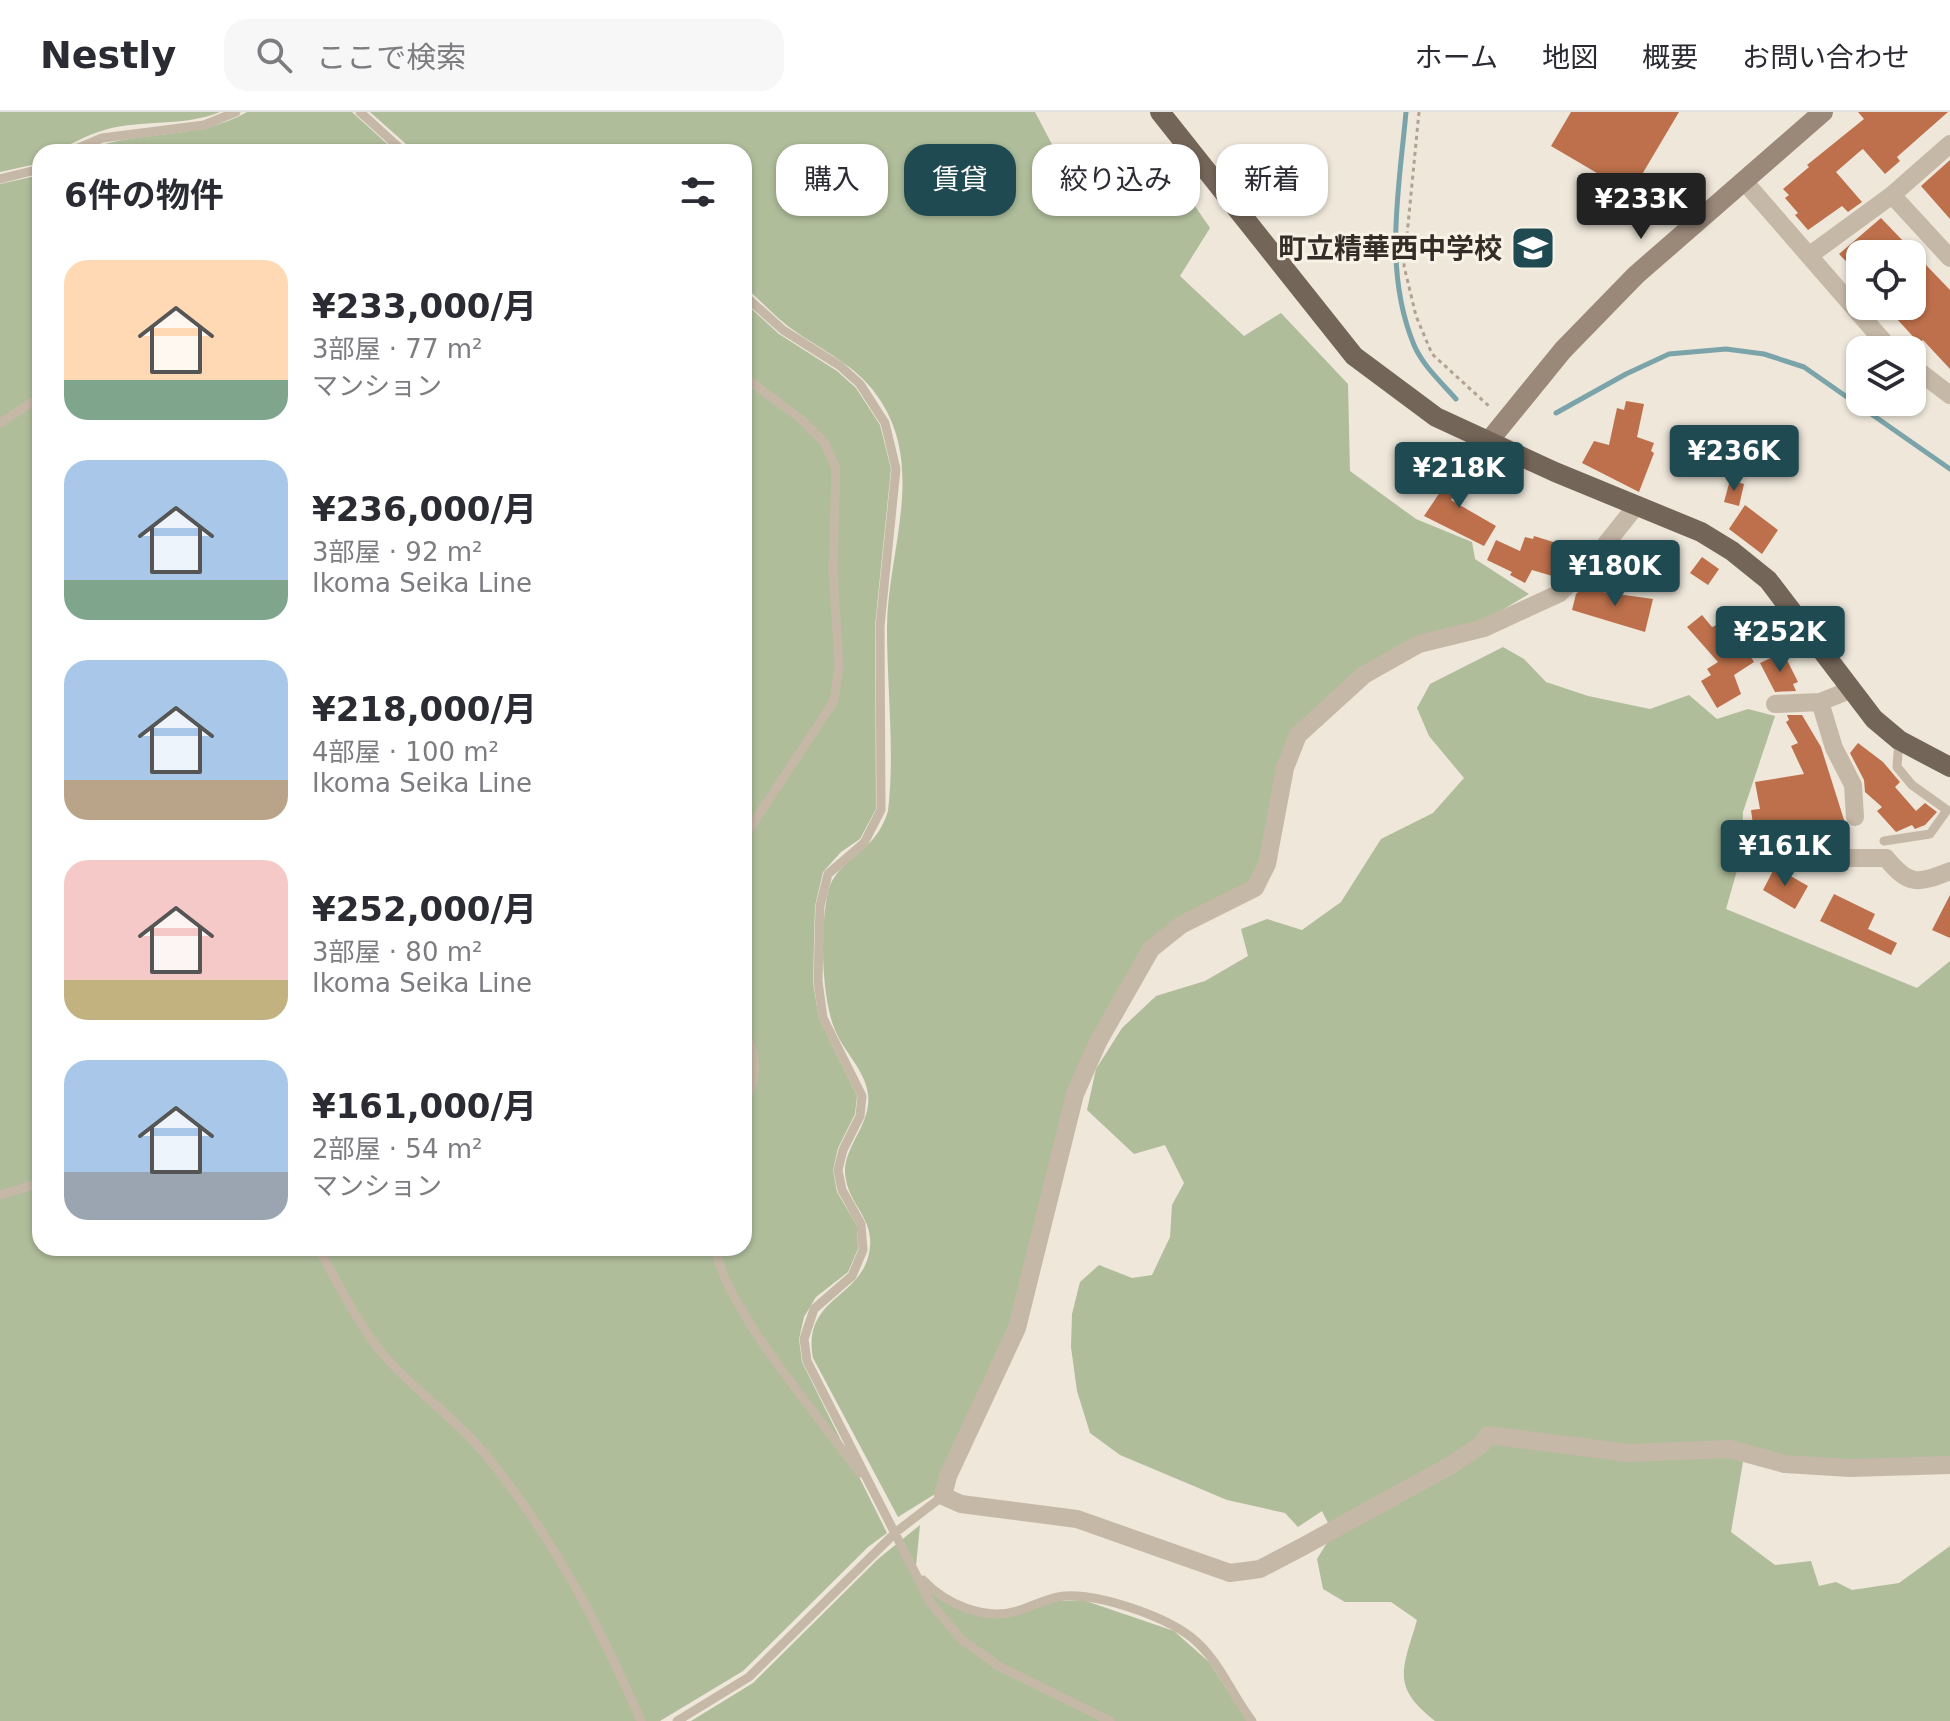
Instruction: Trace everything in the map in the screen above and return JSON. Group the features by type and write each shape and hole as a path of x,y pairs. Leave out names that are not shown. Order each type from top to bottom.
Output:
{"main road":[{"path":"1160,112 1354,356 1436,417 1701,532 1732,551 1768,580 1850,690 1899,740 1950,767"}],"street":[{"path":"1488,442 1563,350 1636,275 1823,112"},
{"path":"1810,255 1892,195 1950,144"},
{"path":"1744,181 1879,336"},
{"path":"1892,195 1950,258"},
{"path":"1926,377 1950,395"},
{"path":"1637,505 1593,560 1560,593 1484,628 1419,644 1364,675 1298,735 1285,768 1267,864 1255,888 1181,925 1151,949 1098,1042 1075,1094 1017,1328 948,1476 943,1496 961,1504 1077,1519 1230,1573 1260,1569 1302,1547 1451,1465 1482,1444 1488,1435 1629,1453 1730,1449 1785,1464 1850,1468 1950,1465"},
{"path":"1775,704 1820,702 1850,690"},
{"path":"1820,702 1834,748 1853,785 1855,817"},
{"path":"1817,853 1839,858 1886,858 1903,878 1918,881 1950,871"}],"lane":[{"path":"88,144 102,138 204,125 236,112"},
{"path":"360,112 395,144"},
{"path":"0,179 32,171"},
{"path":"752,302 783,330 840,366 860,384 885,423 896,469 880,626 881,810 872,834 828,874 821,895 818,981 823,1018 862,1096 860,1116 843,1150 838,1170 842,1190 861,1224 863,1250 852,1276 814,1309 804,1339 807,1361 930,1602 961,1639 1000,1667 1110,1721"},
{"path":"752,383 801,419 824,442 836,468 833,570 839,666 834,701 752,825"},
{"path":"0,423 32,402"},
{"path":"1884,841 1930,834 1947,810 1912,785 1897,767 1899,740"},
{"path":"752,1051 757,1063 752,1088"},
{"path":"0,1195 32,1185"},
{"path":"323,1256 367,1334 486,1456 548,1537 606,1642 641,1721"},
{"path":"718,1256 726,1285 748,1320 876,1495"},
{"path":"677,1721 749,1677 896,1532 943,1496"},
{"path":"918,1574 941,1596 982,1612 1014,1612 1056,1597 1083,1596 1176,1627 1213,1659 1252,1721"}],"path":[{"path":"1419,112 1404,266 1410,291 1432,354 1491,408"}],"green space":[{"path":"0,112 220,112 190,120 113,128 71,144 32,144 32,165 0,172"},
{"path":"247,112 352,112 387,144 107,144 207,128"},
{"path":"370,112 1035,112 1052,144 1032,144 1032,216 1200,216 1200,213 1210,228 1180,276 1244,336 1281,313 1348,384 1350,471 1416,519 1472,542 1475,559 1529,594 1482,622 1360,669 1292,732 1261,862 1250,883 1178,919 1092,1039 1011,1326 935,1494 898,1517 813,1358 812,1338 816,1322 824,1309 857,1278 866,1264 870,1247 868,1228 852,1198 845,1169 865,1117 868,1094 863,1077 839,1038 830,1016 823,942 825,907 832,881 874,837 888,811 891,743 887,629 901,514 901,457 895,429 882,403 863,379 789,327 752,294 752,144 406,144"},
{"path":"32,177 32,1256 752,1256 752,309 779,334 837,371 856,388 880,425 891,469 875,626 876,809 860,839 841,852 823,872 815,906 813,982 819,1019 857,1096 855,1114 838,1148 833,1170 837,1192 857,1226 858,1249 848,1272 816,1297 804,1317 799,1339 802,1362 887,1533 868,1547 743,1671 660,1721 0,1721 0,184"},
{"path":"1503,647 1524,659 1546,682 1588,696 1650,709 1689,695 1717,719 1748,709 1775,716 1743,812 1742,853 1726,909 1917,988 1950,961 1950,1464 1744,1456 1731,1532 1775,1565 1811,1561 1819,1586 1836,1582 1852,1590 1899,1583 1950,1546 1950,1721 1435,1721 1411,1697 1404,1676 1417,1620 1391,1602 1345,1602 1323,1589 1317,1559 1333,1533 1322,1511 1298,1527 1285,1513 1227,1500 1120,1455 1090,1433 1077,1391 1071,1347 1072,1314 1080,1282 1099,1265 1132,1278 1152,1275 1170,1237 1172,1205 1184,1183 1165,1145 1134,1154 1087,1110 1096,1069 1122,1028 1156,996 1205,981 1248,956 1241,929 1267,919 1302,930 1341,902 1381,839 1433,813 1464,778 1429,736 1417,708 1430,684"},
{"path":"920,1525 915,1576 982,1616 1057,1601 1083,1600 1174,1631 1209,1662 1247,1721 691,1721 753,1683 878,1559"}],"building":[{"path":"1571,112 1679,112 1631,193 1551,146"},
{"path":"1858,112 1948,112 1897,157 1900,161 1885,174 1863,149 1859,152 1836,172 1862,202 1848,212 1842,206 1808,230 1795,215 1798,213 1785,198 1789,195 1783,189 1809,167 1807,165 1864,119"},
{"path":"1950,160 1950,219 1921,186"},
{"path":"1881,218 1902,240 1855,240"},
{"path":"1846,248 1846,261 1839,254"},
{"path":"1926,265 1950,290 1950,369 1926,343 1926,336 1913,336 1898,320 1926,320"},
{"path":"1626,401 1644,404 1637,437 1654,443 1651,451 1654,453 1639,492 1582,463 1594,441 1609,445 1617,408 1624,410"},
{"path":"1461,461 1473,469 1451,500 1496,526 1484,546 1424,516"},
{"path":"1730,480 1744,484 1739,506 1724,502"},
{"path":"1745,505 1778,530 1762,554 1729,529"},
{"path":"1534,536 1576,549 1568,568 1559,578 1532,570 1525,583 1510,575 1512,572 1487,560 1496,540 1520,551 1525,537 1533,539"},
{"path":"1702,557 1719,569 1708,585 1690,573"},
{"path":"1581,589 1653,599 1645,632 1572,610 1576,594"},
{"path":"1759,608 1769,626 1742,642 1754,662 1734,675 1741,694 1717,708 1701,681 1711,675 1707,669 1718,662 1687,627 1702,615 1712,627"},
{"path":"1783,652 1798,682 1793,684 1796,691 1775,692 1760,663"},
{"path":"1787,715 1802,715 1821,747 1845,823 1786,836 1787,843 1780,844 1778,864 1756,862 1758,831 1754,832 1751,810 1760,809 1755,782 1804,774 1791,746 1798,743 1786,722 1789,720"},
{"path":"1858,743 1883,762 1900,782 1895,787 1916,811 1925,803 1937,812 1925,825 1915,829 1912,825 1896,832 1877,811 1882,807 1865,792 1864,780 1850,753"},
{"path":"1775,867 1808,886 1795,909 1763,890"},
{"path":"1834,894 1875,914 1868,929 1897,943 1891,955 1820,921"},
{"path":"1950,895 1950,938 1932,930"}],"waterway":[{"path":"1406,112 1396,230 1396,259 1404,317 1418,353 1456,399"},
{"path":"1556,413 1669,354 1726,349 1764,354 1804,367 1950,469"}],"place":[{"name":"町立精華西中学校","path":"1533,248"}]}
